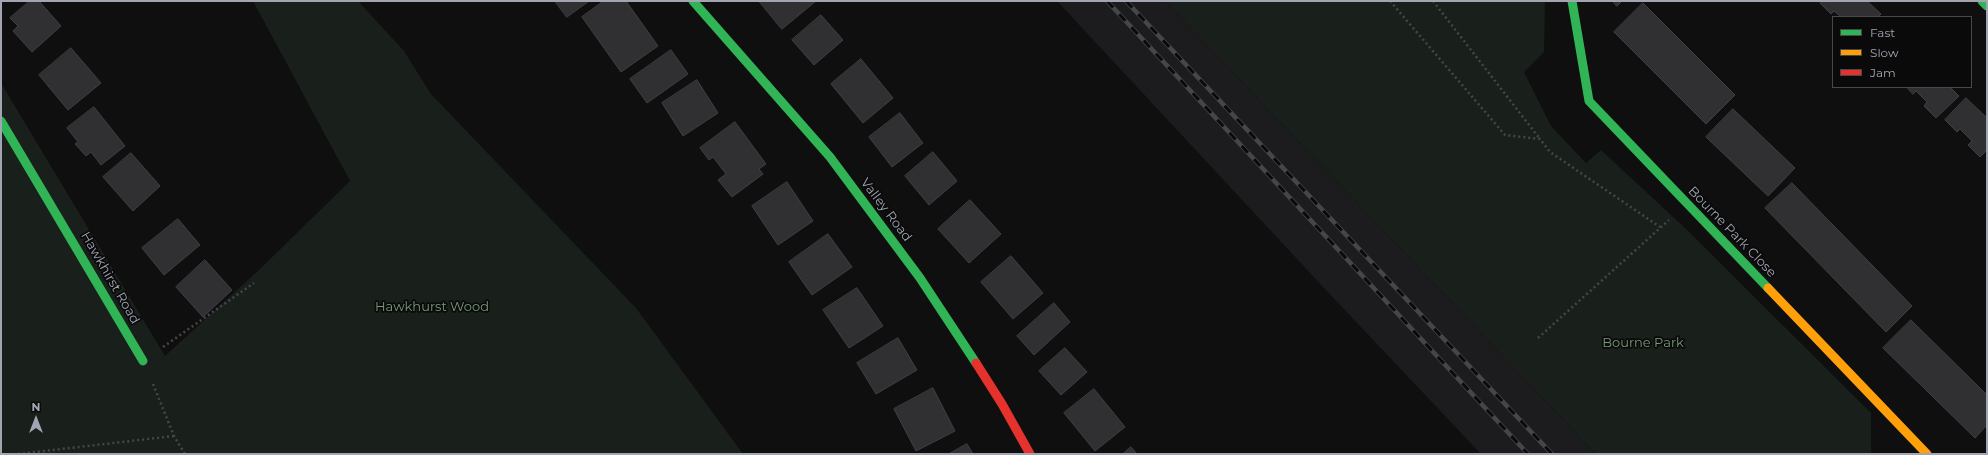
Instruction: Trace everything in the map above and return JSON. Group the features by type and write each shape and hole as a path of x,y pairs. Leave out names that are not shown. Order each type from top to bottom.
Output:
{"main road":[{"name":"Valley Road","path":"693,1 835,163 920,278 1002,404 1030,454"},
{"name":"Bourne Park Close","path":"1572,1 1589,101 1927,454"},
{"path":"1982,1 1987,6"},
{"name":"Hawkhirst Road","path":"1,121 143,361"}],"path":[{"path":"1390,1 1505,135 1540,139"},
{"path":"1433,1 1550,152 1660,227"},
{"path":"1538,338 1687,203"},
{"path":"180,335 254,283"},
{"path":"143,361 174,436 185,454"},
{"path":"18,454 174,436"}],"shaded area":[{"path":"1057,1 1165,1 1596,454 1481,454"}],"green space":[{"name":"Hawkhurst Wood","path":"253,1 358,1 404,51 431,94 636,308 743,454 1,454 1,83 165,356 261,268 350,181"},
{"name":"Bourne Park","path":"1165,1 1545,1 1544,52 1524,72 1551,126 1586,163 1601,150 1685,228 1871,413 1871,454 1596,454"}],"building":[{"path":"30,1 39,1 61,26 32,52 13,31 18,26 10,18"},
{"path":"555,1 589,1 567,17"},
{"path":"604,1 626,1 658,46 621,72 582,17"},
{"path":"759,1 816,1 782,29"},
{"path":"1613,1 1622,1 1617,6"},
{"path":"1822,1 1867,1 1881,14 1879,16 1840,16 1834,11 1831,14 1820,3"},
{"path":"1643,3 1735,95 1706,124 1614,32"},
{"path":"821,15 843,40 814,65 792,40"},
{"path":"71,48 101,83 68,110 39,75"},
{"path":"671,50 688,74 647,103 630,79"},
{"path":"861,59 893,98 863,123 831,84"},
{"path":"697,80 718,113 683,136 662,103"},
{"path":"1908,88 1951,88 1959,96 1936,118 1924,106 1927,102 1916,91 1913,94"},
{"path":"1966,98 1987,118 1987,150 1980,157 1968,145 1972,141 1960,129 1957,132 1945,120"},
{"path":"94,107 125,146 101,165 91,152 86,156 75,144 78,142 67,128"},
{"path":"1733,109 1795,168 1768,196 1706,137"},
{"path":"900,113 923,143 892,167 869,137"},
{"path":"735,122 766,164 759,169 763,174 732,197 718,180 726,174 713,157 709,160 700,148"},
{"path":"933,152 957,181 929,205 905,176"},
{"path":"131,153 160,186 133,211 103,177"},
{"path":"787,182 813,221 778,245 752,206"},
{"path":"1792,183 1912,306 1886,332 1765,208"},
{"path":"970,200 1001,234 969,263 938,229"},
{"path":"178,219 200,245 164,275 142,248"},
{"path":"828,234 852,267 812,295 789,262"},
{"path":"1011,256 1043,293 1013,319 981,282"},
{"path":"205,260 232,290 203,317 176,287"},
{"path":"857,288 883,326 849,348 823,310"},
{"path":"1054,303 1070,322 1034,355 1017,336"},
{"path":"1911,320 1987,395 1987,425 1975,438 1883,348"},
{"path":"898,338 917,370 876,394 857,363"},
{"path":"1065,348 1087,372 1061,395 1039,371"},
{"path":"933,388 955,431 916,451 894,409"},
{"path":"1094,389 1125,427 1095,451 1064,413"},
{"path":"967,444 973,454 949,454"},
{"path":"1131,447 1137,454 1123,454"}],"railway":[{"path":"1107,1 1528,454"},
{"path":"1126,1 1552,454"}],"traffic: fast":[{"path":"693,1 830,157 920,278 976,363"},
{"path":"1572,1 1589,101 1768,288"},
{"path":"1982,1 1987,6"},
{"path":"1,121 143,361"}],"traffic: slow":[{"path":"1768,288 1927,454"}],"traffic: jam":[{"path":"976,363 1002,404 1030,454"}]}
